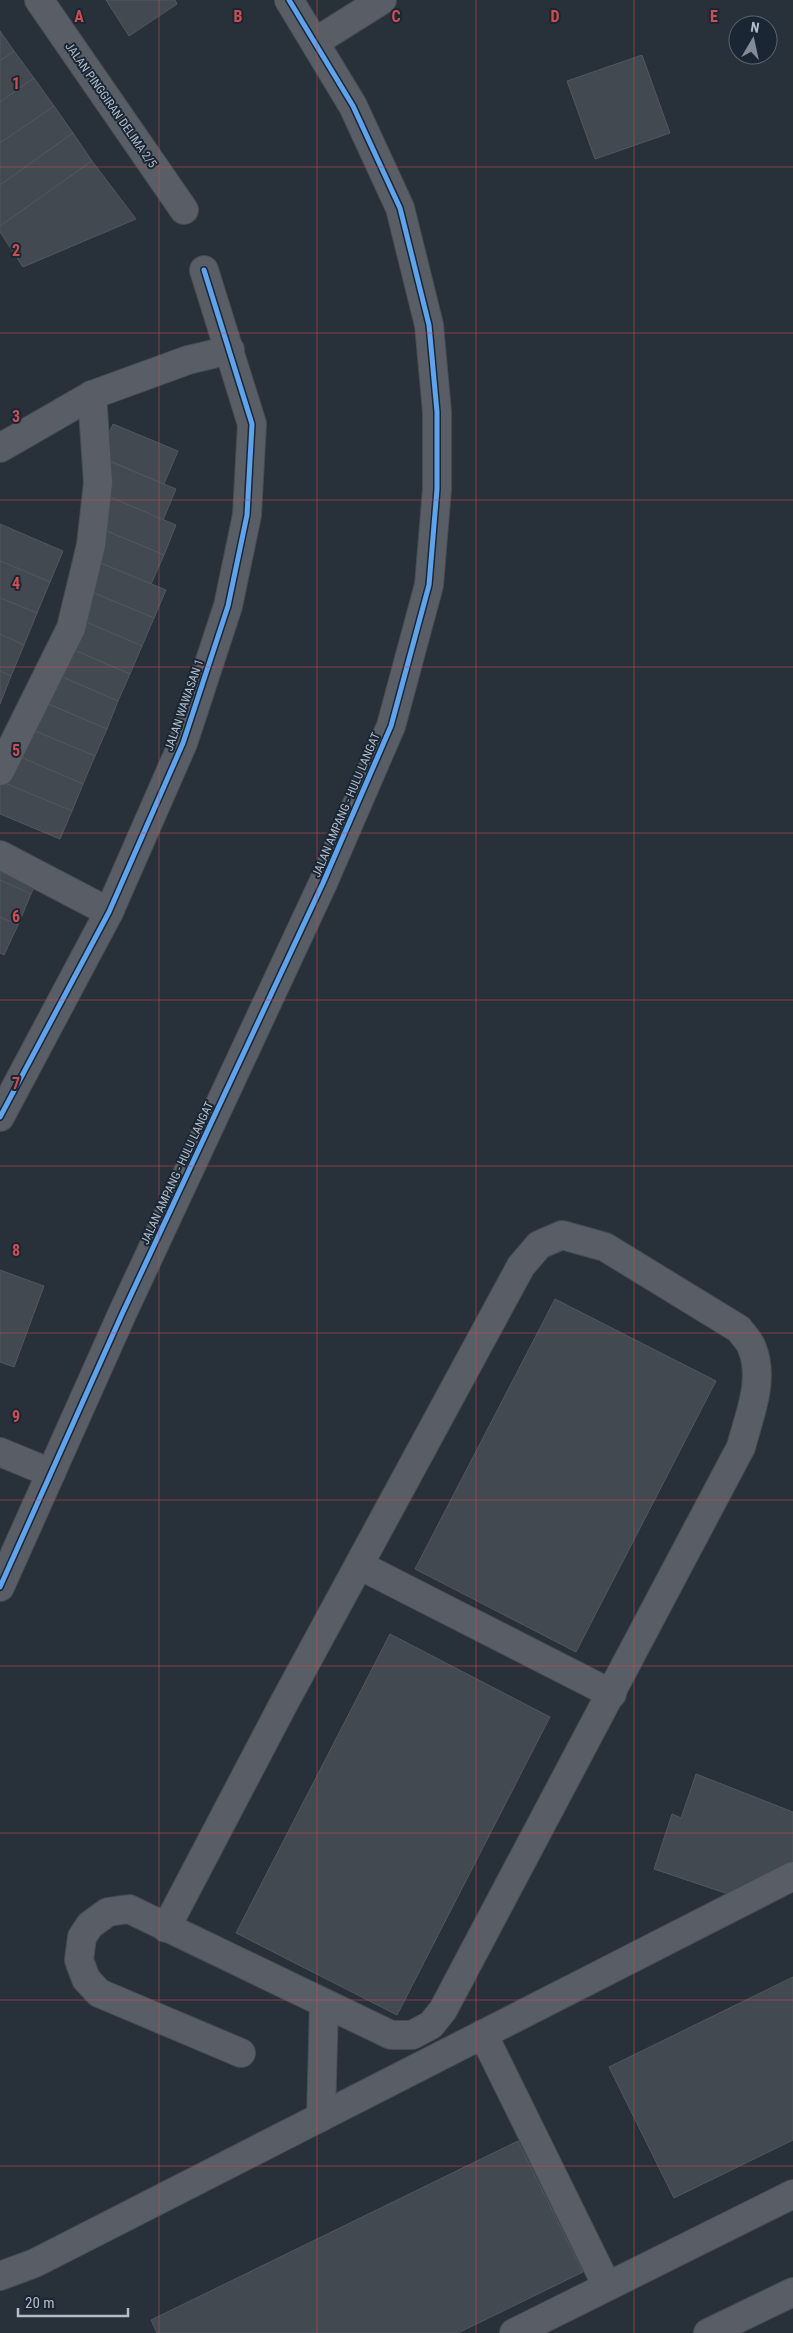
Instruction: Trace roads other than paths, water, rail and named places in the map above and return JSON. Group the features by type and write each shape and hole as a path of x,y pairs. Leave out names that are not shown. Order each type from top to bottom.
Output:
{"street":[{"name":"JALAN PINGGIRAN DELIMA 2/5","path":"39,0 184,210"},
{"name":"JALAN AMPANG - HULU LANGAT","path":"0,1587 127,1305 323,883 388,734 415,643 429,584 437,470 437,412 429,325 400,208 353,106 289,0"},
{"path":"315,42 382,0"},
{"name":"JALAN WAWASAN 1","path":"0,1116 109,912 183,742 228,606 246,516 252,424 204,270"},
{"path":"0,448 92,395 188,360 230,350"},
{"path":"0,771 71,628 91,544 98,483 92,395"},
{"path":"0,855 109,912"},
{"path":"166,1928 521,1266 539,1246 562,1235 605,1247 739,1328 752,1348 758,1375 754,1400 741,1447 612,1694 443,2010 432,2025 412,2034 391,2035 324,2004 166,1928 129,1910 108,1912 90,1925 82,1937 79,1960 86,1979 99,1993 241,2052"},
{"path":"0,1452 51,1473"},
{"path":"359,1565 612,1694"},
{"path":"0,2276 35,2263 793,1876"},
{"path":"321,2117 324,2004"},
{"path":"483,2034 608,2286"},
{"path":"514,2333 793,2194"},
{"path":"708,2333 751,2324 793,2292"}]}
